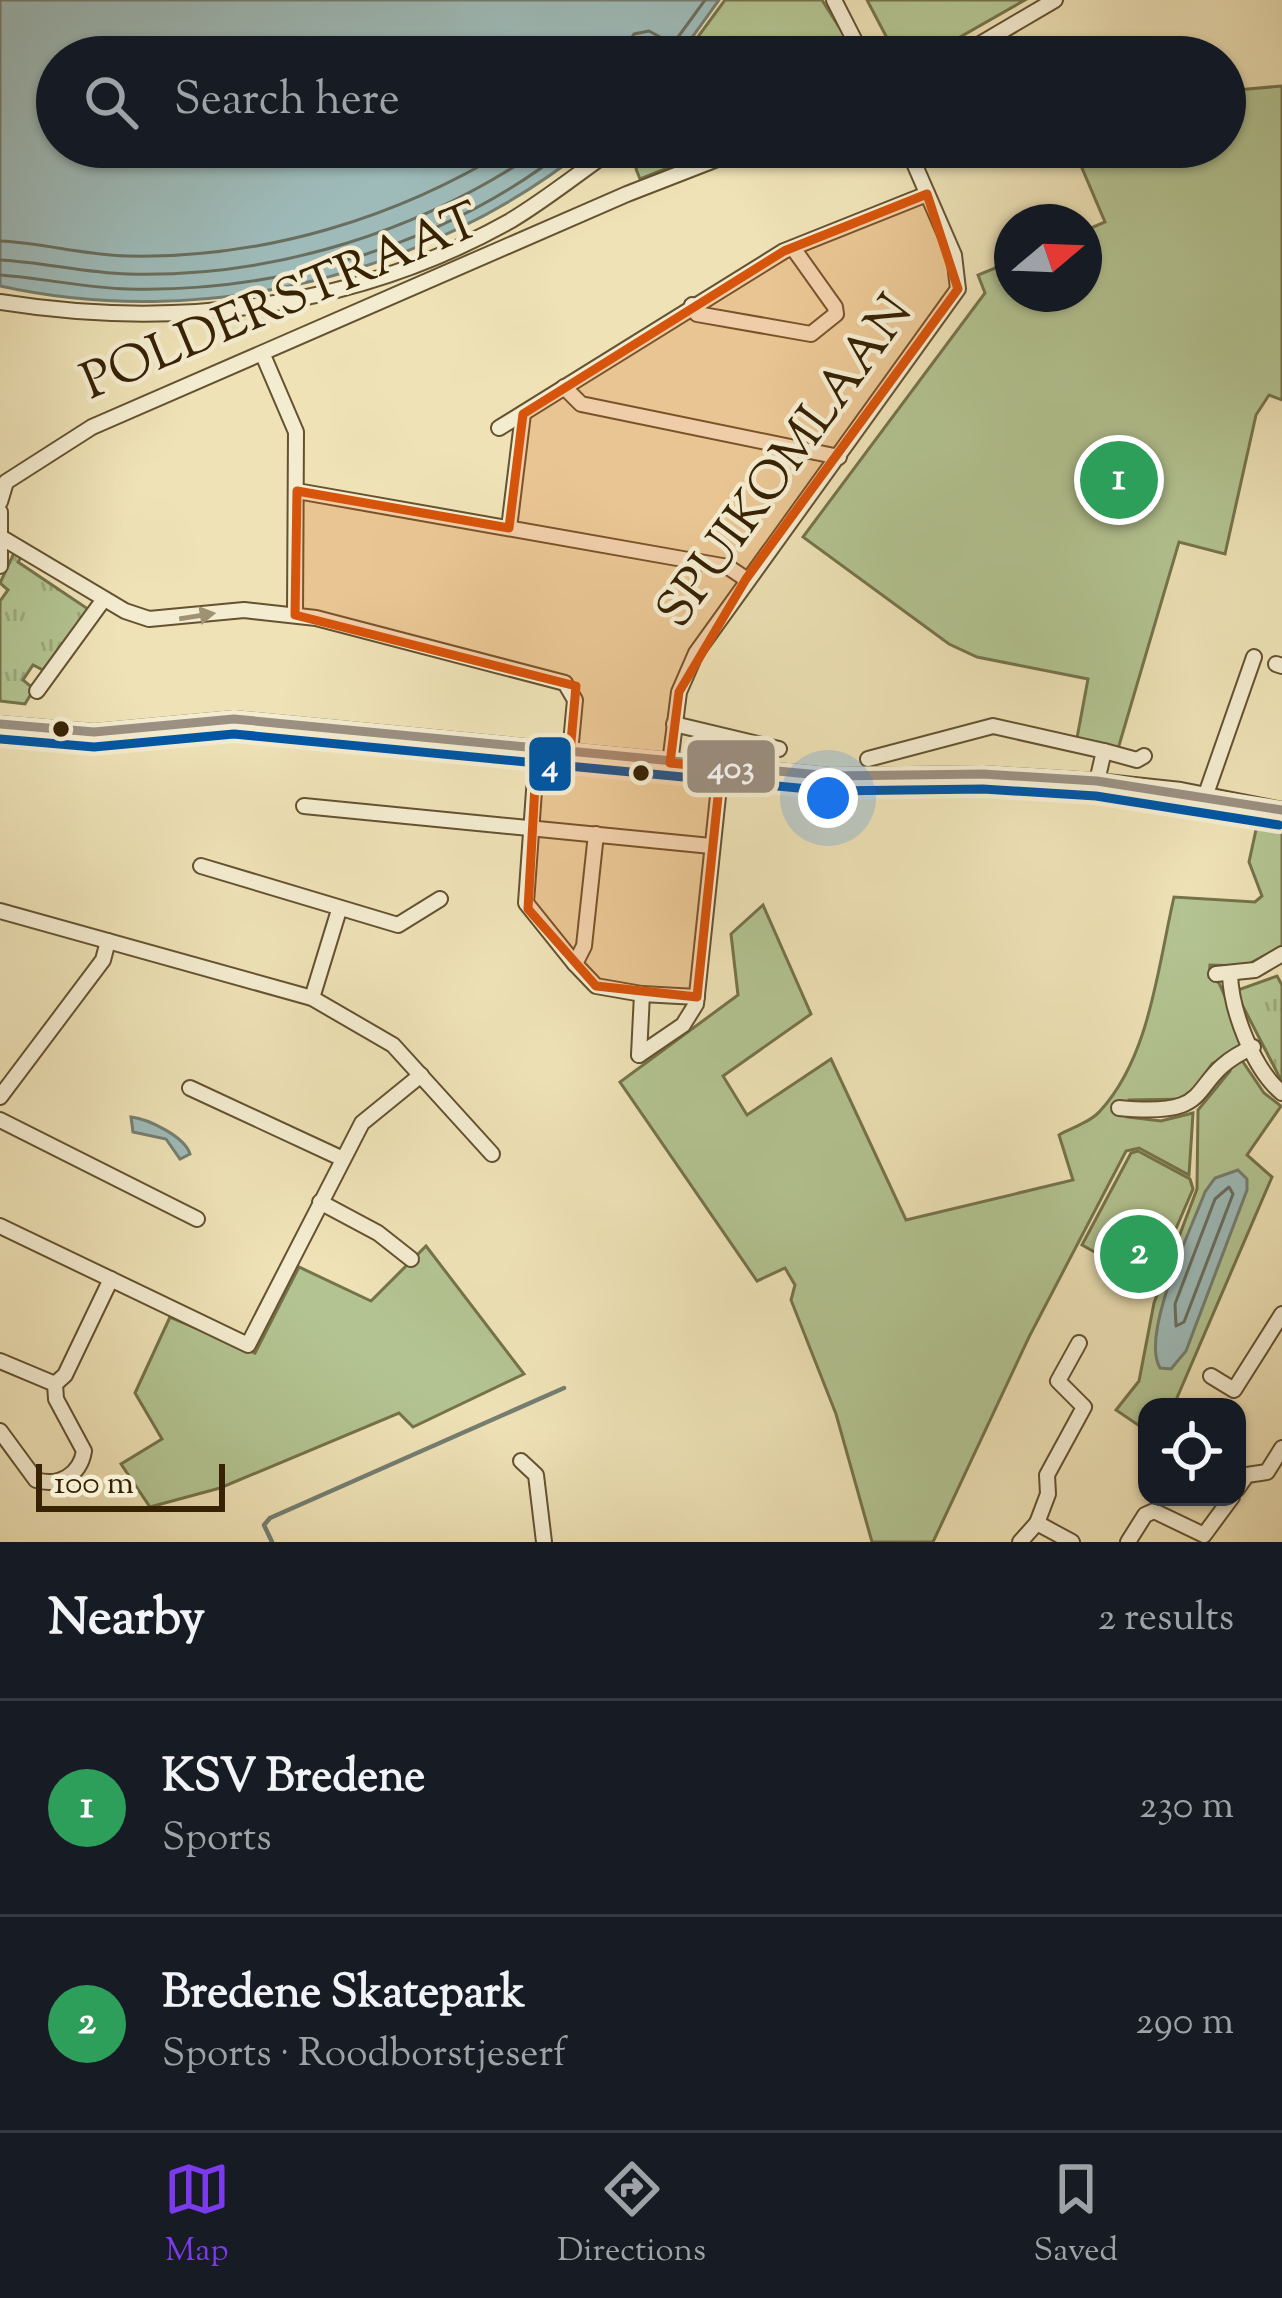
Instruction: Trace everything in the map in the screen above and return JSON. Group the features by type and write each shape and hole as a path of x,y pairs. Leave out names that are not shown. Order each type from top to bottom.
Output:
{"street":[{"path":"834,0 852,36"},
{"path":"994,36 1055,0"},
{"path":"0,302 91,314 182,315 350,288 483,235 584,168"},
{"name":"POLDERSTRAAT","path":"0,502 3,481 68,439 694,168"},
{"name":"SPUIKOMLAAN","path":"670,763 679,692 696,653 958,289 958,264 916,168"},
{"path":"499,428 692,305 793,248 927,194"},
{"path":"692,305 698,314 811,334 821,331 836,314 836,307 793,248"},
{"path":"263,355 296,432 295,616"},
{"path":"564,387 581,404 838,458"},
{"path":"508,528 525,431 523,414"},
{"path":"297,490 728,567 746,579"},
{"path":"0,512 4,539 0,566"},
{"path":"4,539 149,619 244,610 295,616 565,682 575,700 570,752"},
{"path":"37,692 104,598"},
{"path":"1206,794 1254,657"},
{"path":"0,724 94,732 234,719 721,767 880,778 983,774 1097,781 1206,794 1282,810"},
{"path":"674,724 779,749"},
{"path":"880,778 874,759 993,726 1137,760 1144,755"},
{"path":"537,749 524,881 527,909 596,986 697,997"},
{"path":"1097,781 1105,751"},
{"path":"643,994 639,1055 683,1025 697,997 721,767"},
{"path":"304,806 711,846"},
{"path":"574,964 584,946 596,834"},
{"path":"201,866 398,925 440,899"},
{"path":"0,910 312,998 393,1045 492,1154"},
{"path":"312,998 339,910"},
{"path":"0,1096 103,960 108,941"},
{"path":"1282,976 1277,958 1223,974 1264,1073 1282,1093"},
{"path":"1119,1108 1166,1112 1186,1106 1226,1060 1252,1047"},
{"path":"0,1226 248,1345 362,1123 421,1075"},
{"path":"190,1088 343,1160"},
{"path":"0,1120 197,1219"},
{"path":"320,1202 378,1233 411,1259"},
{"path":"55,1384 65,1375 111,1279"},
{"path":"1211,1376 1234,1390 1282,1314"},
{"path":"1020,1542 1037,1523 1048,1494 1047,1475 1084,1407 1058,1381 1079,1343"},
{"path":"0,1361 55,1384"},
{"path":"0,1431 36,1480 63,1480 76,1471 83,1451 56,1399 55,1384"},
{"path":"1246,1475 1267,1472 1282,1448"},
{"path":"521,1461 536,1475 544,1542"},
{"path":"1128,1542 1145,1516 1154,1511 1205,1539 1226,1506"},
{"path":"1037,1523 1072,1542"}],"highlighted area":[{"path":"927,194 958,289 746,579 679,692 670,763 721,768 697,997 596,986 528,909 537,749 570,753 576,686 295,615 297,491 509,528 523,414 784,251"}],"green space":[{"path":"725,0 822,0 845,36 698,36"},
{"path":"867,0 1025,0 962,36 886,36"},
{"path":"1282,86 1282,400 1269,395 1256,415 1225,554 1179,542 1118,749 1077,738 1088,679 977,657 949,644 803,537 985,293 978,275 994,268 994,312 1102,312 1105,222 1102,204 1097,204 1082,168 1246,168 1246,89"},
{"path":"637,168 668,168 640,179"},
{"path":"15,551 24,553 18,562 88,609 43,670 33,665 23,680 34,689 25,704 0,701 0,601 8,590 0,583"},
{"path":"1259,816 1282,825 1282,946 1245,966 1210,965 1209,977 1219,983 1243,1037 1238,1049 1212,1064 1188,1099 1129,1100 1127,1117 1161,1121 1193,1113 1189,1175 1139,1148 1126,1151 1029,1337 933,1542 872,1542 836,1414 791,1300 795,1285 785,1268 757,1281 620,1082 738,995 731,934 763,905 811,1014 723,1076 747,1115 831,1059 906,1220 1073,1180 1059,1135 1096,1115 1130,1064 1150,1010 1174,897 1255,902 1262,896 1249,862"},
{"path":"1277,976 1282,985 1282,1082 1235,991"},
{"path":"1241,1059 1264,1093 1281,1106 1247,1155 1272,1177 1177,1398 1138,1398 1138,1425 1116,1410 1139,1381 1154,1303 1197,1189 1198,1110 1230,1071 1228,1067"},
{"path":"1138,1151 1190,1179 1193,1189 1152,1284 1082,1245 1131,1153"},
{"path":"426,1246 524,1374 413,1427 399,1413 220,1488 150,1507 121,1464 162,1439 135,1393 170,1317 255,1353 299,1267 371,1301"}],"water":[{"path":"0,0 719,0 693,36 36,36 36,168 559,168 457,229 384,260 309,282 232,296 154,301 77,298 0,286"},
{"path":"131,1117 165,1130 190,1154 180,1159 166,1139 133,1132"},
{"path":"1238,1170 1247,1179 1247,1190 1186,1351 1171,1369 1160,1368 1157,1332 1179,1255 1205,1192 1215,1178"}],"waterway":[{"path":"272,1542 264,1525 270,1518 564,1388"}],"transit line":[{"name":"403","path":"0,724 94,732 234,719 830,776 983,774 1097,781 1282,810"},
{"name":"4","path":"0,739 94,747 234,734 829,791 983,789 1096,796 1279,825"}],"place":[{"name":"KSV Bredene","path":"1119,480"},
{"name":"Bredene Skatepark","path":"1139,1254"}]}
